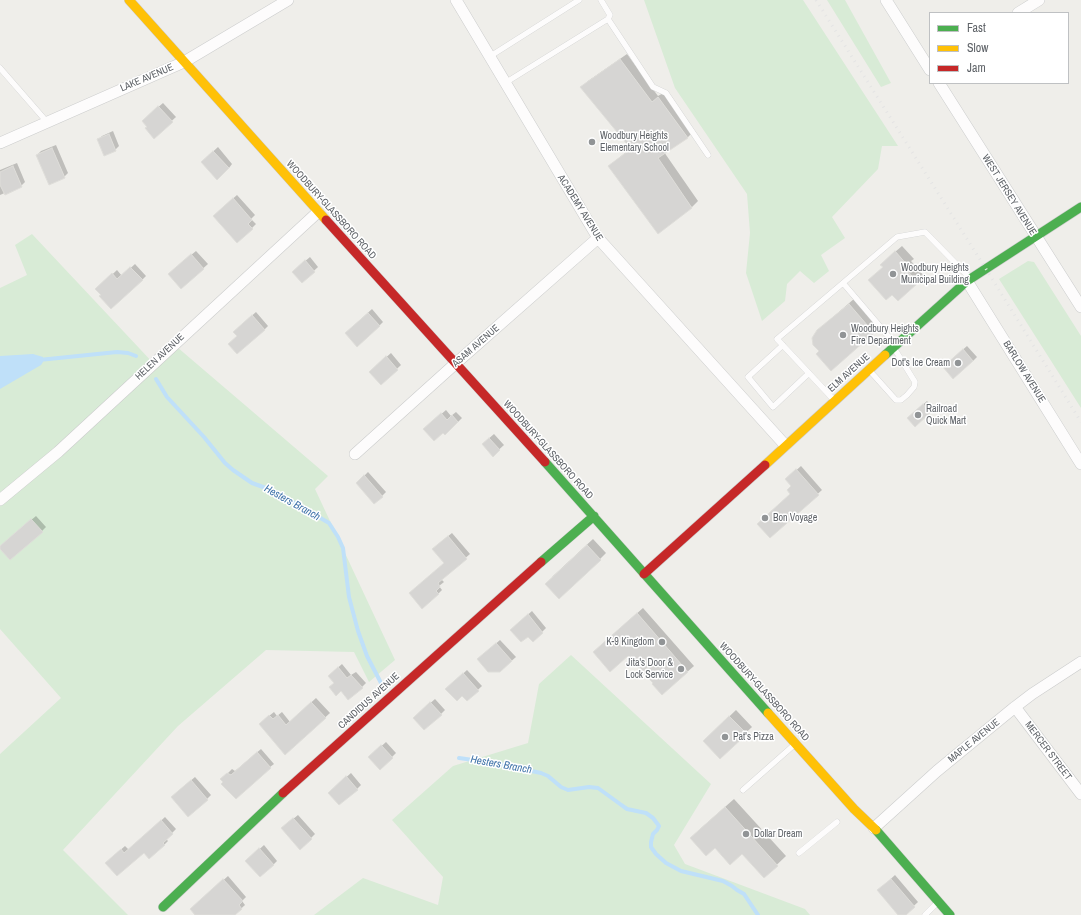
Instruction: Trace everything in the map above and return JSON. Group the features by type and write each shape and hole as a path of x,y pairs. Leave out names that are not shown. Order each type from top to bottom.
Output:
{"main road":[{"name":"WOODBURY-GLASSBORO ROAD","path":"129,0 318,212 594,516 795,744 874,828 950,915"},
{"name":"ELM AVENUE","path":"644,574 969,280 1035,236 1081,208"},
{"name":"CANDIDUS AVENUE","path":"163,907 278,798 556,548 594,516"}],"street":[{"name":"LAKE AVENUE","path":"0,143 184,62 288,0"},
{"name":"ACADEMY AVENUE","path":"456,0 598,238 785,445"},
{"path":"886,0 929,67"},
{"path":"1020,12 1039,0"},
{"name":"WEST JERSEY AVENUE","path":"939,84 1081,307"},
{"name":"HELEN AVENUE","path":"0,500 58,452 318,212"},
{"name":"ASAM AVENUE","path":"355,454 598,238"},
{"name":"BARLOW AVENUE","path":"969,280 1081,464"},
{"name":"MAPLE AVENUE","path":"874,828 937,771 1015,707 1081,662"},
{"name":"MERCER STREET","path":"1015,707 1081,794"}],"lane":[{"path":"489,57 579,0"},
{"path":"505,83 608,19 610,15 601,0"},
{"path":"608,19 653,87 666,93 708,154"},
{"path":"0,68 48,122"},
{"path":"835,401 777,339 897,237 925,232 969,280"},
{"path":"843,283 895,347 915,382 915,386 901,400 896,400 869,370"},
{"path":"783,345 748,377 773,407 809,373"},
{"path":"743,790 795,744"},
{"path":"799,852 837,822"},
{"path":"925,915 938,902"}],"green space":[{"path":"644,0 803,0 898,146 882,146 878,169 832,217 845,238 821,255 829,271 814,283 800,271 787,284 785,301 762,321 746,273 750,233 747,194 675,88"},
{"path":"827,0 845,0 891,83 881,87"},
{"path":"32,234 155,365 177,347 328,476 315,489 395,660 369,682 354,652 266,650 178,726 63,850 128,915 0,915 0,754 61,698 0,629 0,288 27,275 15,245"},
{"path":"1028,261 1034,262 1081,336 1081,408 999,279"},
{"path":"571,655 711,784 674,845 685,864 805,909 810,915 314,915 363,878 438,905 443,877 392,820 453,766 528,743 539,684"}],"water":[{"path":"33,354 43,357 43,362 41,365 0,389 0,356"}],"building":[{"path":"620,59 652,102 658,97 688,138 658,158 692,208 658,234 608,166 631,149 580,87"},
{"path":"158,106 173,122 154,139 145,128 147,127 142,121"},
{"path":"109,134 116,151 104,156 97,139"},
{"path":"52,148 65,178 49,185 36,155"},
{"path":"213,151 229,168 217,180 201,162"},
{"path":"13,166 22,187 5,195 0,185 0,172"},
{"path":"233,198 252,220 248,224 253,229 237,243 213,216"},
{"name":"Woodbury Heights Municipal Building","path":"895,251 908,266 905,268 918,283 898,301 892,295 886,300 868,280 883,267 880,265"},
{"path":"191,254 204,269 181,289 168,274"},
{"path":"305,260 315,272 302,283 292,272"},
{"path":"130,267 143,280 111,309 99,296 101,295 95,289 112,273 117,279"},
{"path":"849,304 874,333 831,371 816,354 819,351 813,345 812,338 817,330"},
{"path":"368,313 380,326 357,347 345,333"},
{"path":"252,315 265,330 237,354 228,344 237,336 233,332"},
{"path":"963,349 973,361 953,379 943,367"},
{"path":"386,356 398,370 381,385 369,372"},
{"path":"923,404 930,413 915,427 907,418"},
{"path":"441,413 447,420 452,415 458,422 445,435 443,433 434,441 423,429"},
{"path":"489,438 500,450 493,457 482,444"},
{"path":"796,469 819,495 770,538 757,524 790,494 787,490 791,486 785,479"},
{"path":"364,475 383,497 374,504 356,483"},
{"path":"31,519 43,532 10,560 0,549 0,546"},
{"path":"448,536 467,559 438,583 440,587 436,591 439,594 422,609 409,593 444,563 432,549"},
{"path":"587,545 601,560 559,599 545,584"},
{"path":"637,613 688,672 662,695 628,656 610,672 593,652"},
{"path":"528,614 543,633 533,642 528,637 521,642 510,630"},
{"path":"496,643 512,661 500,672 488,672 477,659"},
{"path":"338,667 347,678 351,675 363,688 348,700 341,691 336,696 329,687 334,683 328,676"},
{"path":"463,673 479,691 467,701 462,696 457,701 445,689"},
{"path":"311,702 326,718 285,755 259,724 269,715 273,719 278,715 286,725"},
{"path":"430,702 442,715 424,730 413,718"},
{"name":"Pat's Pizza","path":"729,716 747,734 720,759 703,741"},
{"path":"381,745 393,758 380,770 368,757"},
{"path":"257,752 271,768 236,799 221,784 223,782 220,779 227,773 231,775"},
{"path":"346,776 358,790 339,805 328,793"},
{"path":"191,780 208,800 188,817 171,797"},
{"path":"725,807 778,866 764,878 742,854 730,865 715,848 706,856 690,838"},
{"path":"293,818 312,839 300,850 281,828"},
{"path":"161,820 173,834 163,843 165,845 149,859 144,853 117,876 105,863 121,849 124,853"},
{"path":"259,848 274,865 260,877 245,861"},
{"path":"223,879 243,901 239,905 242,909 235,915 195,915 190,909"},
{"path":"891,879 915,907 906,915 898,915 877,890"}],"waterway":[{"name":"Hesters Branch","path":"39,360 117,352 128,353 136,356"},
{"name":"Hesters Branch","path":"156,379 167,397 204,437 225,463 233,470 252,483 274,491 329,523 343,548 349,597 358,631 367,656 381,683"},
{"name":"Hesters Branch","path":"459,758 494,763 541,773 568,790 589,787 598,788 627,809 646,813 653,818 659,826 653,834 651,842 651,847 656,854 666,863 681,871 723,881 732,886 744,894 758,915"}],"railway":[{"path":"816,0 1081,422"}],"traffic: fast":[{"path":"885,355 967,281 1081,207"},
{"path":"545,462 768,713"},
{"path":"541,562 594,516"},
{"path":"163,907 283,793"},
{"path":"876,830 950,915"}],"traffic: slow":[{"path":"129,0 326,220"},
{"path":"765,465 885,355"},
{"path":"768,713 854,809 876,830"}],"traffic: jam":[{"path":"326,220 545,462"},
{"path":"644,574 765,465"},
{"path":"283,793 541,562"}],"place":[{"name":"Woodbury Heights Elementary School","path":"592,142"},
{"name":"Woodbury Heights Municipal Building","path":"893,274"},
{"name":"Woodbury Heights Fire Department","path":"843,335"},
{"name":"Dot's Ice Cream","path":"958,363"},
{"name":"Railroad Quick Mart","path":"918,415"},
{"name":"Bon Voyage","path":"765,518"},
{"name":"K-9 Kingdom","path":"662,642"},
{"name":"Jita's Door & Lock Service","path":"681,669"},
{"name":"Pat's Pizza","path":"725,737"},
{"name":"Dollar Dream","path":"746,834"}]}
